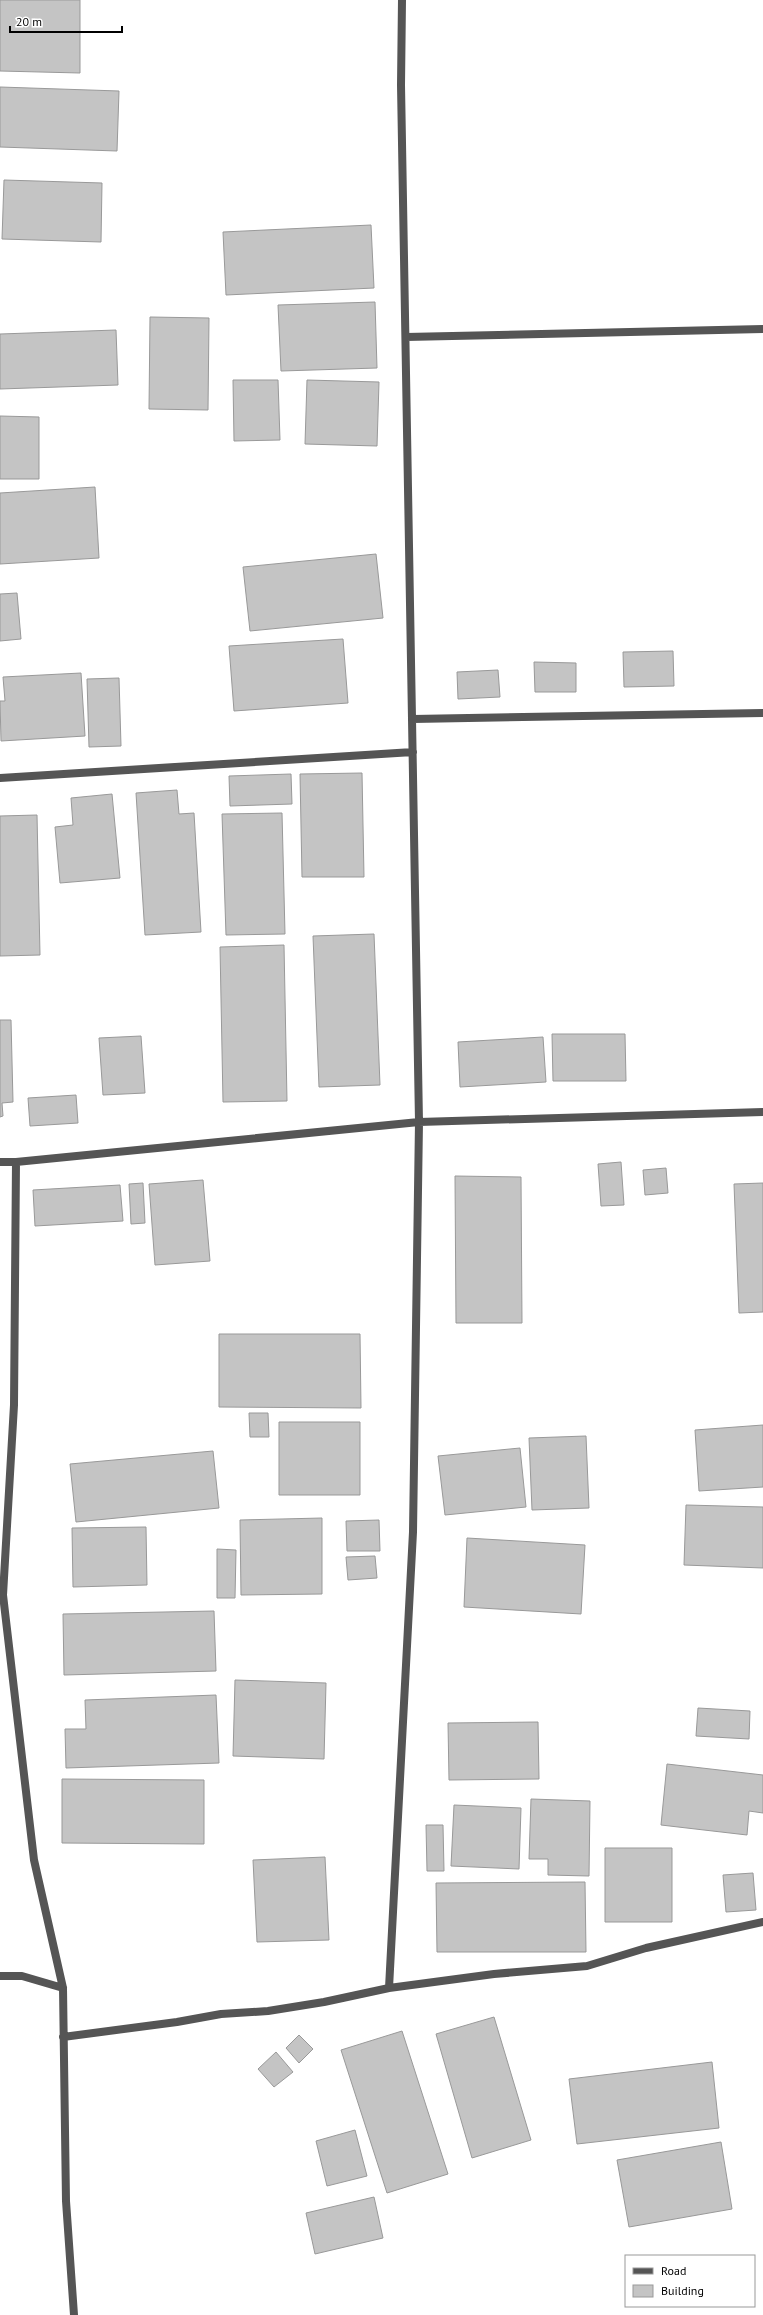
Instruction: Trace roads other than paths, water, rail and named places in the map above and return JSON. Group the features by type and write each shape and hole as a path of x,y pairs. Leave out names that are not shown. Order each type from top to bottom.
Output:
{"street":[{"path":"389,1988 413,1532 419,1122 401,85 402,0"},
{"path":"406,337 763,329"},
{"path":"413,720 763,713"},
{"path":"0,778 413,752"},
{"path":"0,1162 16,1162 419,1122 763,1112"},
{"path":"16,1162 14,1405 3,1595 34,1860 63,1988 66,2201 74,2315"},
{"path":"63,2037 177,2022 221,2014 268,2011 324,2002 389,1988 494,1974 587,1966 646,1948 763,1922"},
{"path":"0,1976 22,1976 63,1988"}]}
